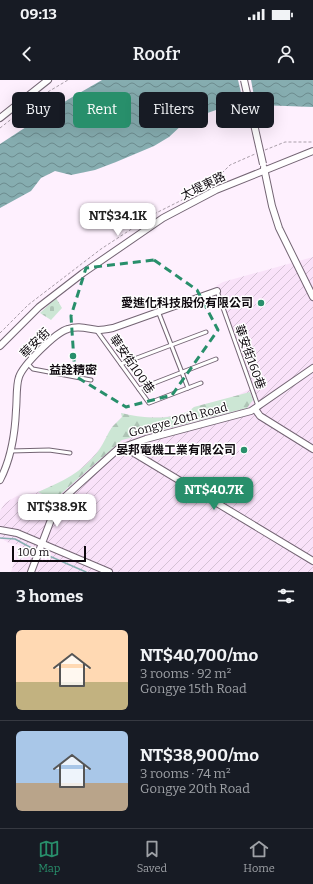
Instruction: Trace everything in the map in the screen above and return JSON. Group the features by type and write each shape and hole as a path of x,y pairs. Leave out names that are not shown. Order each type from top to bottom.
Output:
{"street":[{"path":"0,118 48,80"},
{"path":"244,80 264,164 264,171 272,206 279,228 313,297"},
{"name":"太堤東路","path":"0,346 39,308 83,273 163,218 216,190 313,151"},
{"name":"華安街","path":"0,480 11,451 16,418 18,377 46,344 64,330 79,327 96,330 113,328 217,291"},
{"name":"Gongye 20th Road","path":"31,572 57,504 118,449 153,437 244,414 257,408 313,368"},
{"path":"257,408 260,416 313,449"},
{"path":"124,447 313,561"},
{"path":"0,530 17,533 109,572"}],"lane":[{"name":"華安街160巷","path":"217,291 257,408"},
{"path":"158,311 188,388"},
{"name":"華安街100巷","path":"96,330 149,403 201,383"},
{"path":"121,364 206,332"},
{"path":"139,389 216,359"},
{"path":"28,364 33,369 91,380"},
{"path":"11,451 49,450 70,453"}],"path":[{"path":"0,128 41,96 68,80"}],"highlighted area":[{"path":"154,260 197,290 218,330 172,395 126,407 75,376 71,316 86,268"}],"shaded area":[{"path":"313,257 313,572 11,572 20,545 9,543 0,538 0,511 5,503 17,496 38,492 64,481 77,472 100,448 110,433 112,427 122,417 121,413 138,417 164,417 178,415 189,412 194,407 234,397 254,387 216,286 223,282"}],"green space":[{"path":"56,298 62,308 51,320 40,313"},
{"path":"250,392 253,400 247,408 122,440 55,499 38,492 72,476 86,465 99,450 109,431 122,417 121,413 159,418 169,417 187,412 194,407"}],"water":[{"path":"102,80 313,80 313,107 274,106 274,92 216,92 216,110 208,113 208,92 139,92 139,128 179,128 169,137 154,146 95,170 71,175 55,171 41,178 31,191 0,208 0,144 25,128 65,128 65,102 69,99 73,97 73,128 131,128 131,92 81,92"}],"pier":[{"path":"238,80 251,80 253,92 241,92"}],"waterway":[{"path":"0,538 15,539 37,551"},
{"path":"40,552 86,572"}],"place":[{"name":"愛進化科技股份有限公司","path":"261,303"},
{"name":"益詮精密","path":"73,356"},
{"name":"晏邦電機工業有限公司","path":"244,450"}]}
